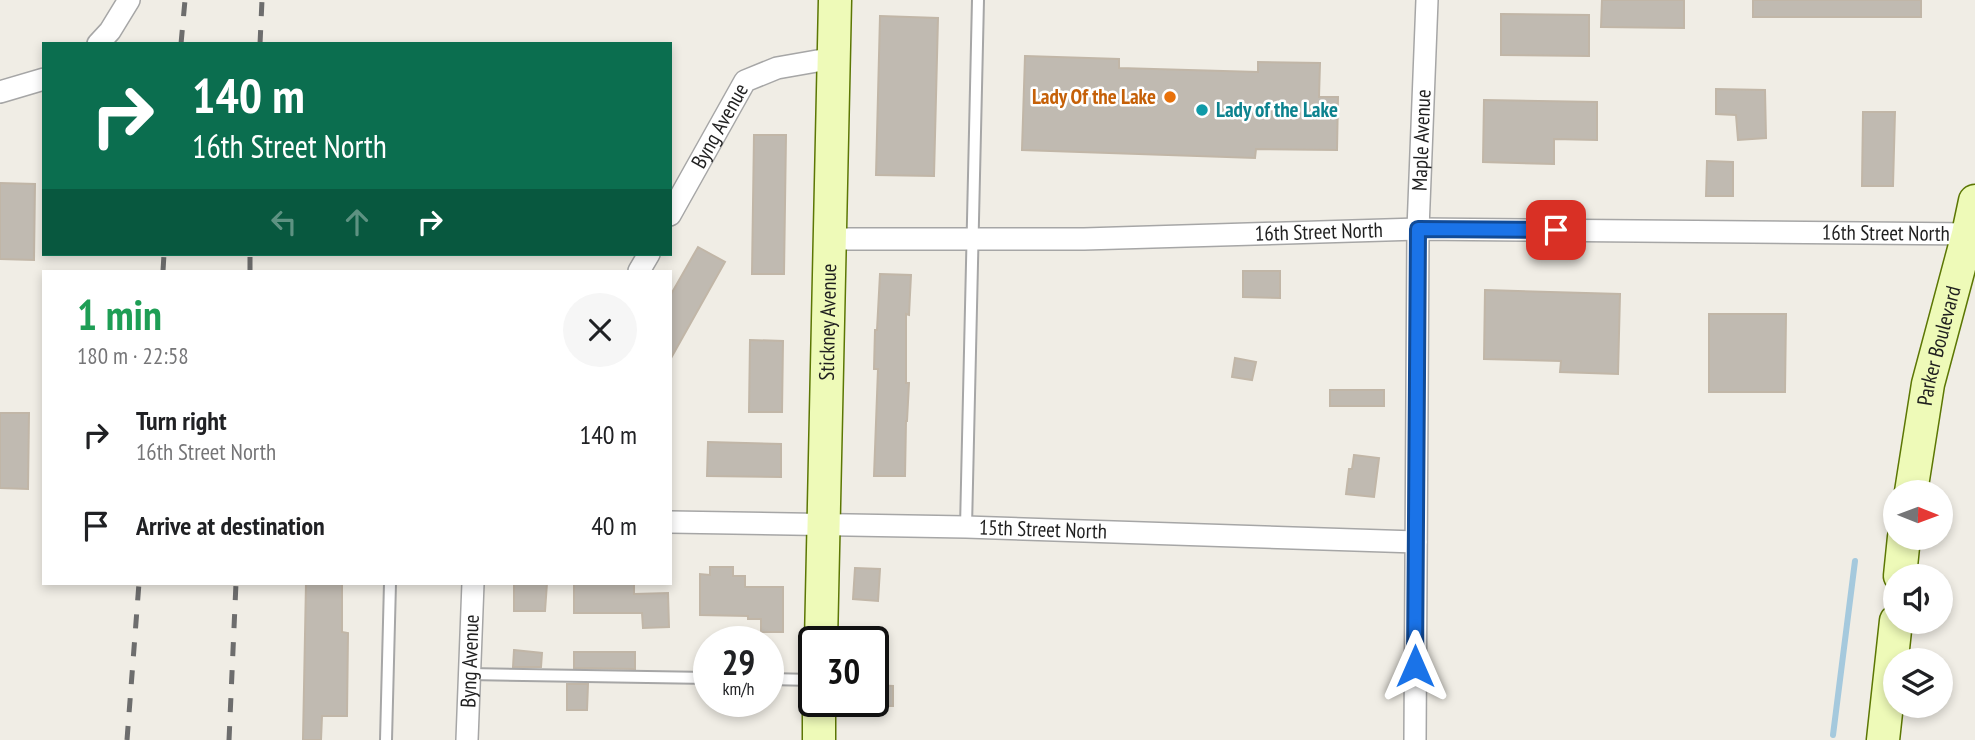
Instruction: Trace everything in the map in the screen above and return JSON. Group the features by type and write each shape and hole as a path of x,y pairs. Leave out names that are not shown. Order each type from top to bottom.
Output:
{"street":[{"path":"100,42 129,0"},
{"name":"Stickney Avenue","path":"821,626 835,0"},
{"name":"Maple Avenue","path":"1415,740 1418,229 1427,0"},
{"name":"Byng Avenue","path":"672,211 745,81 777,68 834,58"},
{"path":"0,92 42,80"},
{"name":"Parker Boulevard","path":"1913,480 1928,384 1972,234 1975,201"},
{"name":"16th Street North","path":"829,239 1084,239 1418,229 1972,234"},
{"name":"15th Street North","path":"672,522 965,527 1416,542"},
{"name":"Byng Avenue","path":"467,740 473,585"},
{"path":"1883,740 1895,634"},
{"path":"819,717 819,740"}],"lane":[{"path":"965,527 978,0"},
{"path":"386,740 390,585"},
{"path":"469,674 693,678"}],"building":[{"path":"1602,0 1684,0 1684,28 1601,27"},
{"path":"1753,0 1921,0 1921,17 1753,17"},
{"path":"1501,14 1589,15 1589,56 1501,55"},
{"path":"880,16 938,18 934,176 876,175"},
{"path":"1025,56 1119,59 1119,68 1258,72 1258,62 1320,63 1319,97 1338,97 1337,150 1256,149 1255,158 1022,150"},
{"path":"1716,89 1765,90 1766,138 1738,140 1736,115 1716,114"},
{"path":"1484,100 1597,102 1597,140 1554,139 1554,164 1483,162"},
{"path":"1863,112 1895,112 1893,186 1862,186"},
{"path":"754,135 786,135 784,274 752,274"},
{"path":"1707,161 1733,162 1733,196 1706,196"},
{"path":"0,183 35,184 34,260 0,259"},
{"path":"698,247 725,262 672,356 672,292"},
{"path":"1243,271 1280,271 1280,298 1243,297"},
{"path":"880,274 911,275 909,315 906,314 906,383 909,383 905,476 874,476 878,369 874,369 875,330"},
{"path":"1485,290 1620,294 1618,374 1560,372 1561,361 1484,359"},
{"path":"1709,314 1786,314 1785,392 1709,392"},
{"path":"750,340 783,341 782,412 749,412"},
{"path":"1235,358 1256,362 1252,380 1232,377"},
{"path":"1330,390 1384,390 1384,406 1330,406"},
{"path":"0,413 29,413 28,489 0,488"},
{"path":"708,442 781,444 781,477 707,476"},
{"path":"1354,455 1379,458 1374,497 1346,494"},
{"path":"710,567 733,567 733,576 745,576 745,587 783,587 783,626 761,626 761,619 748,619 748,616 700,615 700,574 710,575"},
{"path":"855,568 880,569 878,601 853,599"},
{"path":"306,585 342,585 342,632 348,633 347,716 322,716 321,740 303,740"},
{"path":"514,585 547,585 545,611 514,611"},
{"path":"574,585 634,585 634,594 668,593 669,627 643,628 642,613 574,613"},
{"path":"514,650 542,653 541,667 513,667"},
{"path":"574,652 635,652 635,669 574,668"},
{"path":"567,684 588,684 587,710 567,710"},
{"path":"889,686 893,686 893,706 889,706"}],"waterway":[{"path":"1833,735 1855,561"}],"railway":[{"path":"181,42 185,0"},
{"path":"260,42 262,0"},
{"path":"163,270 164,256"},
{"path":"250,256 250,270"},
{"path":"127,740 139,585"},
{"path":"229,740 236,585"}],"place":[{"name":"Lady Of the Lake","path":"1170,97"},
{"name":"Lady of the Lake","path":"1202,110"}],"route":[{"path":"1415,666 1418,229 1556,230"}]}
